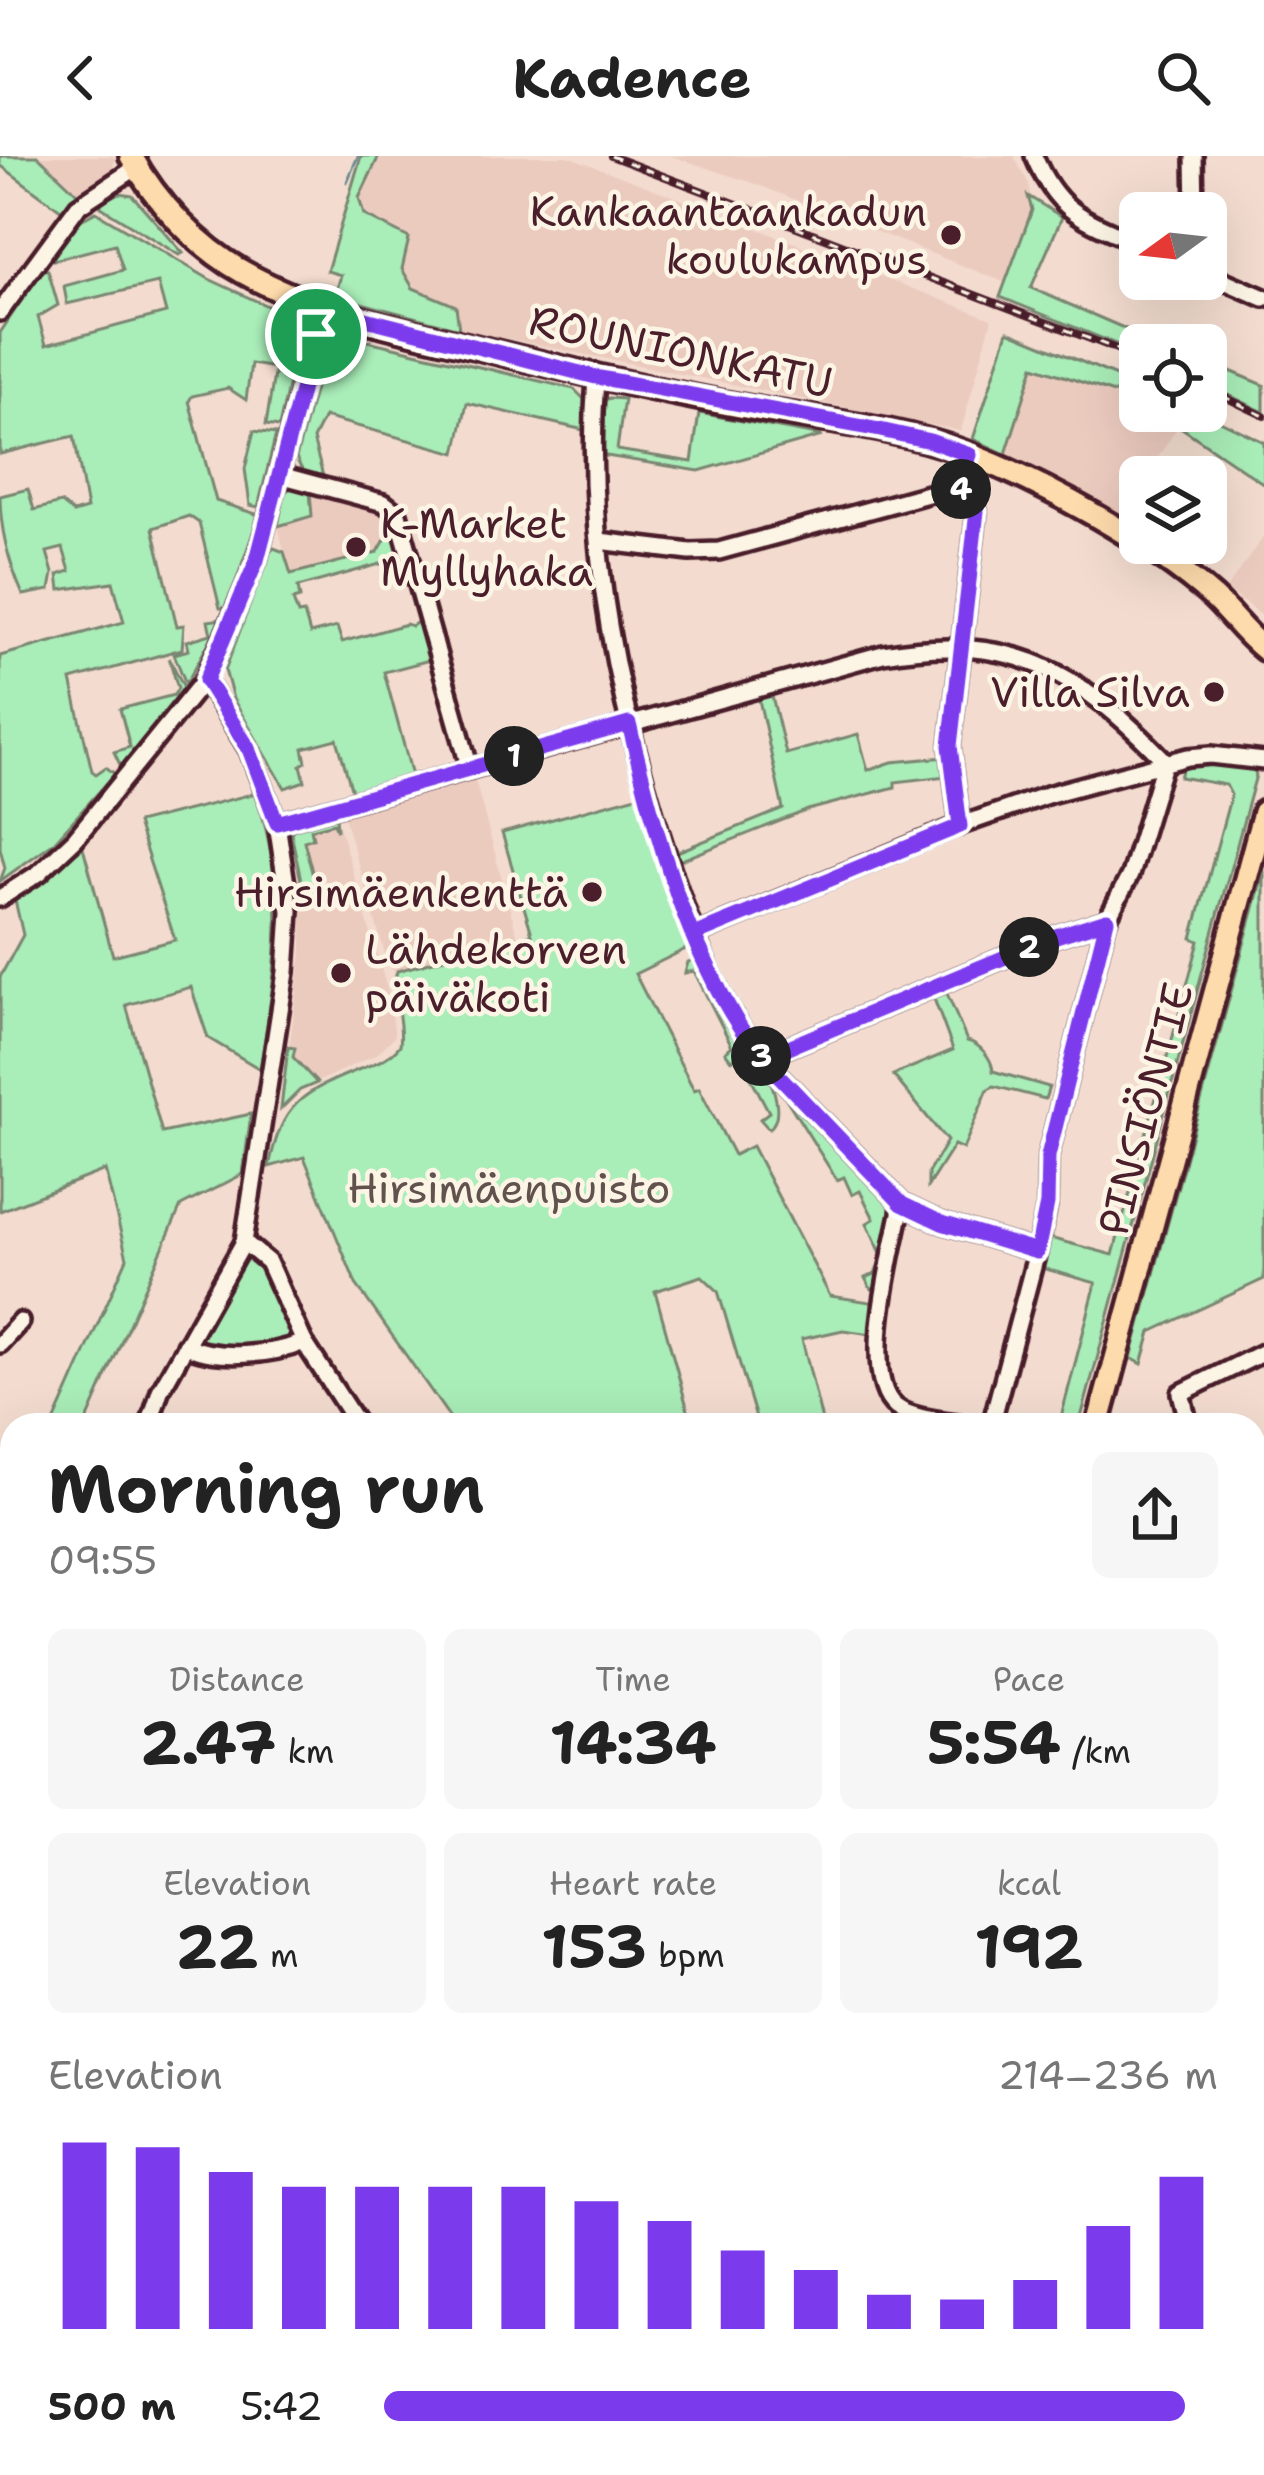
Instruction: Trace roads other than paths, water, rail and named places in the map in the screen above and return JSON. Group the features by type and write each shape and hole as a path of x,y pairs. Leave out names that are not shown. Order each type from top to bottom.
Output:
{"main road":[{"name":"ROUNIONKATU","path":"134,162 175,215 223,259 322,308 596,377 914,437 970,455 1122,534 1198,586 1264,649"},
{"name":"ROUNIONKATU","path":"1229,614 1247,621 1264,636"},
{"name":"PINSIÖNTIE","path":"1101,1413 1264,812"}],"street":[{"path":"1034,156 1058,200 1119,234"},
{"path":"1194,156 1195,192"},
{"path":"0,312 78,206 134,162"},
{"path":"1227,282 1264,298"},
{"path":"0,898 39,873 75,839 206,680 245,593 322,308"},
{"path":"596,377 593,451 604,605 629,724 647,796 694,935 730,1012 762,1058 902,1204 942,1223 1037,1252"},
{"path":"958,486 970,455"},
{"path":"280,475 384,503 398,514 470,769"},
{"path":"599,541 719,551 958,486"},
{"path":"958,486 977,511 950,746 960,826"},
{"path":"277,823 883,654 964,645 1016,657 1078,685 1111,708 1165,761"},
{"path":"153,1413 160,1391 244,1242 286,972 290,911 277,823 249,749 206,680"},
{"path":"694,935 1049,794 1165,761 1211,754 1264,761"},
{"path":"994,1413 1037,1252 1047,1204 1048,1156 1107,920 1130,875 1165,761"},
{"path":"762,1058 1056,936 1107,920"},
{"path":"902,1204 877,1345 886,1391 902,1411 912,1413"},
{"path":"244,1242 268,1262 304,1342 350,1413"},
{"path":"0,1344 20,1322"},
{"path":"185,1345 202,1352 265,1352 304,1342"},
{"path":"1187,1413 1181,1393 1264,1352"}],"waterway":[{"path":"347,182 358,156"}],"railway":[{"path":"611,156 1119,350"},
{"path":"1227,398 1264,416"}],"place":[{"name":"Kankaantaankadun koulukampus","path":"951,235"},
{"name":"K-Market Myllyhaka","path":"356,547"},
{"name":"Villa Silva","path":"1214,692"},
{"name":"Hirsimäenkenttä","path":"592,892"},
{"name":"Lähdekorven päiväkoti","path":"341,973"}],"park label":[{"name":"Hirsimäenpuisto","path":"509,1188"}]}
